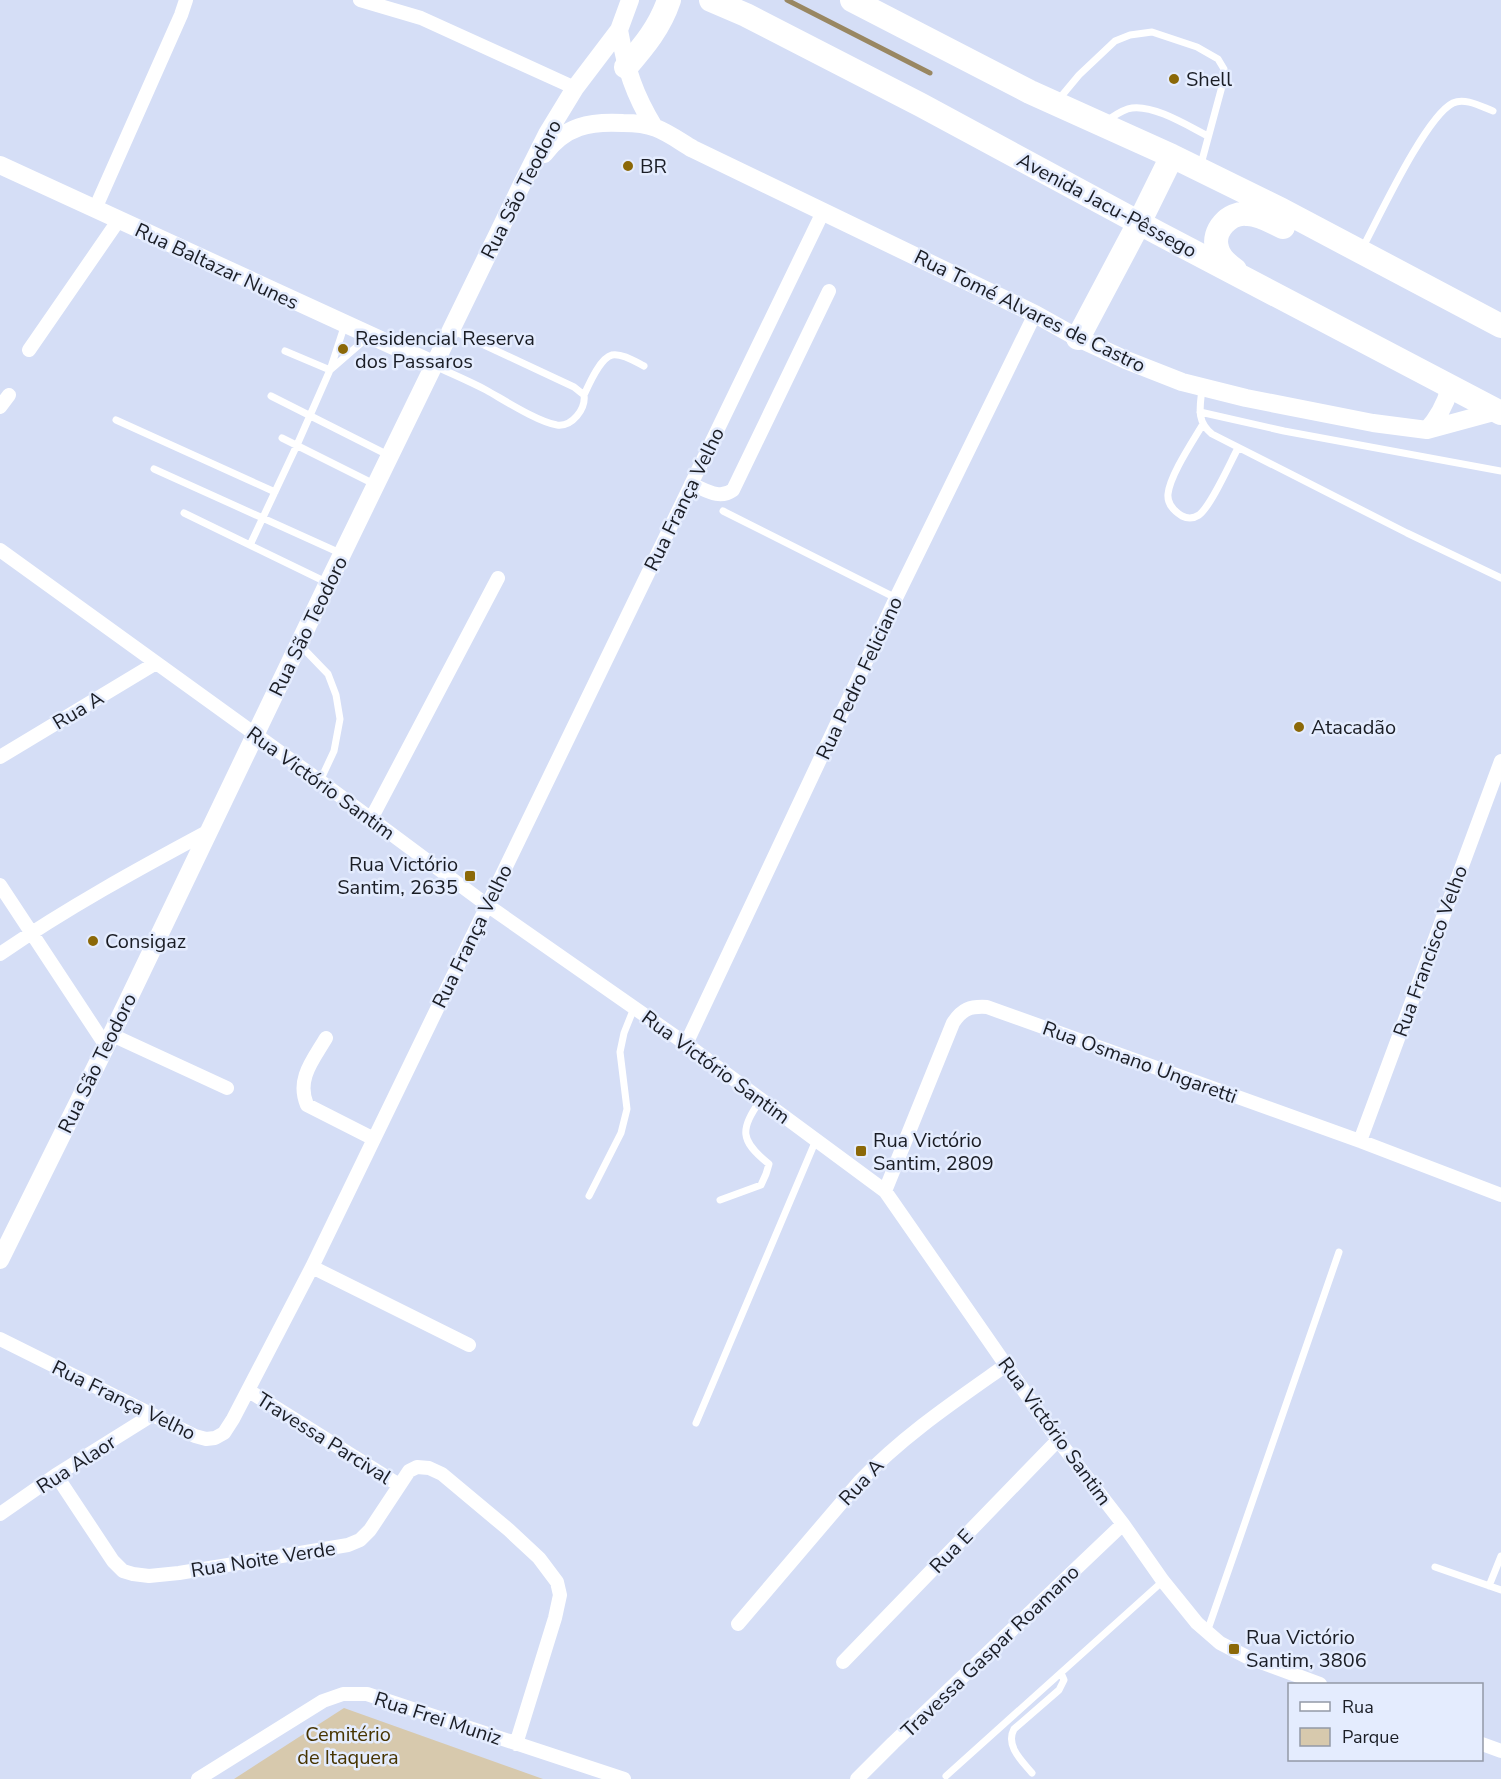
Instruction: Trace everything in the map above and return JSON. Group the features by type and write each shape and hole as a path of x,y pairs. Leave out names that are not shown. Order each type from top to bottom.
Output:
{"highway":[{"path":"626,67 654,33 669,0"},
{"name":"Avenida Jacu-Pêssego","path":"711,0 746,15 921,105 1139,223 1499,412"},
{"path":"852,0 1030,92 1172,156 1282,210 1498,325"},
{"path":"1078,338 1172,156"},
{"path":"1247,280 1229,266 1216,248 1222,224 1228,218 1247,214 1262,217 1285,228 1375,276 1498,325"}],"main road":[{"name":"Rua São Teodoro","path":"0,1260 109,1040 327,583 547,134 575,88 619,30 630,0"},
{"path":"619,30 626,67 654,128"},
{"name":"Rua Tomé Alvares de Castro","path":"523,182 550,146 566,133 585,124 630,123 654,128 1035,314 1078,338 1182,382 1316,412 1427,430 1499,412"},
{"name":"Rua Baltazar Nunes","path":"0,165 435,365"},
{"path":"1427,430 1439,416 1450,388"}],"street":[{"path":"95,209 186,0"},
{"path":"360,0 421,18 575,88"},
{"name":"Rua França Velho","path":"0,1339 195,1436 206,1439 215,1438 224,1432 249,1391 312,1267 823,212"},
{"path":"29,350 118,220"},
{"path":"691,484 717,496 733,490 829,291"},
{"name":"Rua Pedro Feliciano","path":"686,1044 897,598 1035,314"},
{"path":"0,407 9,395"},
{"name":"Rua Victório Santim","path":"0,550 487,905 686,1044 885,1191 1059,1440 1163,1581 1197,1623 1220,1643 1247,1657 1317,1683"},
{"path":"371,819 498,578"},
{"name":"Rua A","path":"0,757 156,663"},
{"name":"Rua Francisco Velho","path":"1360,1141 1501,761"},
{"path":"0,954 32,932 209,831"},
{"path":"0,885 109,1040 227,1088"},
{"name":"Rua Osmano Ungaretti","path":"885,1191 952,1023 958,1014 977,1006 1360,1141 1501,1195"},
{"path":"326,1038 308,1068 302,1088 307,1105 374,1139"},
{"path":"312,1267 469,1345"},
{"name":"Rua A","path":"738,1624 881,1458 934,1415 1006,1365"},
{"name":"Travessa Parcival","path":"249,1391 399,1485"},
{"name":"Rua Alaor","path":"0,1514 56,1475 152,1415"},
{"name":"Rua E","path":"843,1662 1059,1440"},
{"name":"Rua Noite Verde","path":"56,1475 113,1561 123,1571 149,1576 348,1545 360,1540 369,1530 409,1472 417,1467 429,1468 442,1474 509,1530 538,1558 557,1582 560,1595 555,1618 516,1744"},
{"name":"Travessa Gaspar Roamano","path":"857,1779 1123,1524"},
{"name":"Rua Frei Muniz","path":"198,1779 323,1701 343,1694 366,1694 624,1779"},
{"path":"1483,1744 1501,1751"}],"lane":[{"path":"1056,104 1079,75 1115,41 1130,35 1152,32 1197,47 1218,58 1224,69 1224,79 1199,170"},
{"path":"1361,252 1406,165 1442,111 1454,102 1470,102 1493,111"},
{"path":"1100,124 1125,110 1141,108 1164,115 1208,136"},
{"path":"250,545 330,370 345,324"},
{"path":"452,330 574,387 584,395"},
{"path":"330,370 370,336"},
{"path":"285,351 330,370"},
{"path":"435,365 554,425 565,426 575,419 582,407 585,400 584,395 602,360 611,355 620,355 644,366"},
{"path":"1202,387 1200,412 1204,428 1212,434 1422,541 1501,578"},
{"path":"271,396 391,456"},
{"path":"1200,412 1284,431 1501,471"},
{"path":"116,420 275,492"},
{"path":"1203,424 1172,480 1168,495 1169,504 1175,511 1192,519 1200,514 1208,504 1238,448"},
{"path":"282,438 376,485"},
{"path":"154,469 342,555"},
{"path":"723,512 897,598"},
{"path":"184,513 327,583"},
{"path":"299,643 328,675 336,695 340,719 334,751 320,782"},
{"path":"589,1196 621,1133 627,1109 620,1052 624,1033 634,1008"},
{"path":"720,1200 761,1185 766,1174 769,1164 751,1149 746,1138 749,1117 760,1099"},
{"path":"696,1423 816,1140"},
{"path":"1207,1632 1339,1252"},
{"path":"1489,1586 1501,1556"},
{"path":"1435,1568 1501,1590"},
{"path":"946,1776 1163,1581"},
{"path":"1032,1773 1014,1750 1010,1742 1010,1735 1059,1689 1064,1680 1061,1672"}],"green space":[{"name":"Cemitério de Itaquera","path":"344,1708 543,1779 234,1779"}],"waterway":[{"path":"787,0 930,73"}],"place":[{"name":"Shell","path":"1174,79"},
{"name":"BR","path":"628,166"},
{"name":"Residencial Reserva dos Passaros","path":"343,349"},
{"name":"Atacadão","path":"1299,727"},
{"name":"Rua Victório Santim, 2635","path":"470,876"},
{"name":"Consigaz","path":"93,941"},
{"name":"Rua Victório Santim, 2809","path":"861,1151"},
{"name":"Rua Victório Santim, 3806","path":"1234,1649"}]}
